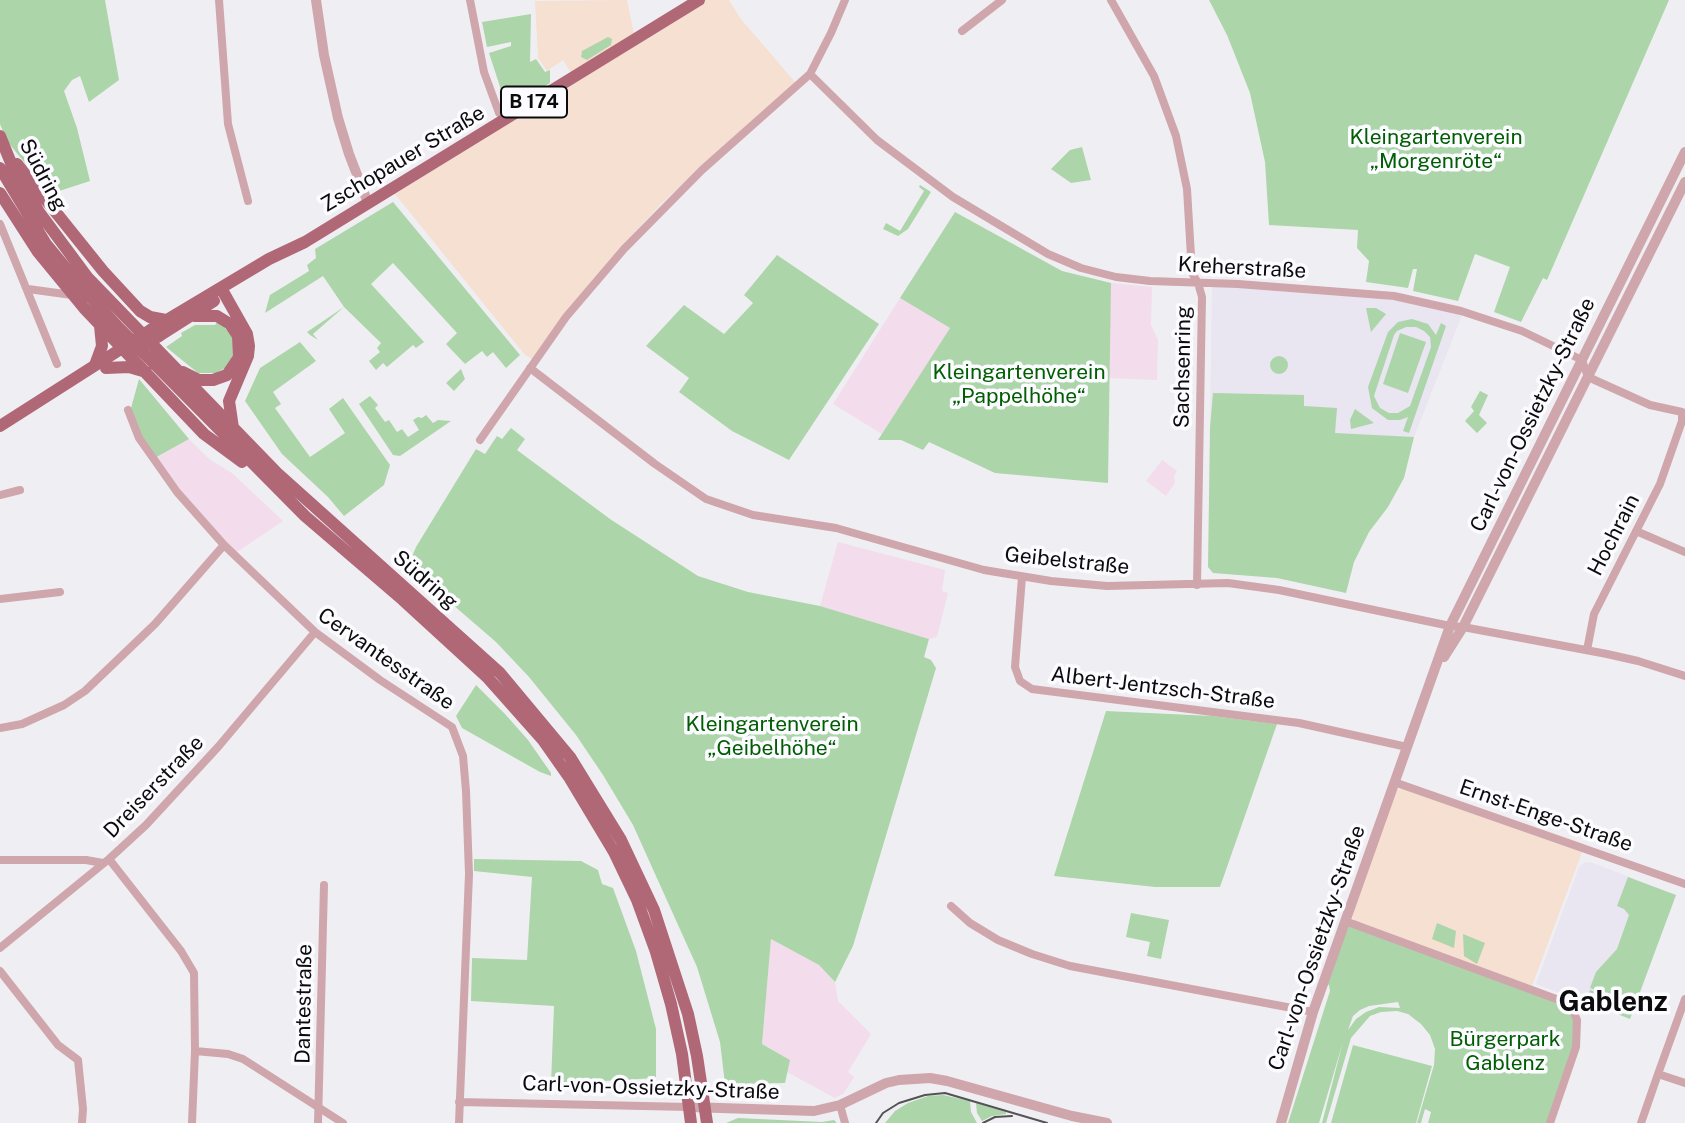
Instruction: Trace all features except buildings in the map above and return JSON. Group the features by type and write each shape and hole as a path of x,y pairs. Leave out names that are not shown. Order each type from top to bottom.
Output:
{"main road":[{"name":"Zschopauer Straße","path":"156,332 166,320 275,264 305,242 699,0"},
{"name":"Südring","path":"0,136 22,183 54,234 89,278 170,365 312,506 500,673 570,757 621,840 654,910 688,1014 706,1123"},
{"path":"7,151 103,271 140,311 150,317 166,320"},
{"name":"Südring","path":"0,168 46,244 83,289 261,473 305,516 403,600 486,677 543,740 569,777 614,852 637,900 653,943 676,1026 691,1123"},
{"path":"0,193 38,252 72,295 128,349 146,372 216,444 261,473"},
{"name":"Zschopauer Straße","path":"2,424 52,394 73,386 156,332 191,316 223,291"},
{"path":"223,291 247,334 249,346 248,356 229,401 233,429"},
{"path":"170,365 206,381 220,378 236,364 240,343 230,324 211,315 191,316"},
{"path":"99,323 103,335 100,367 129,367 146,372"}],"street":[{"path":"219,0 229,124 248,201"},
{"path":"316,0 324,55 338,118 368,203"},
{"path":"470,0 484,72 499,113"},
{"path":"480,440 566,317 624,249 702,170 810,74 845,0"},
{"path":"962,31 1002,0"},
{"name":"Sachsenring","path":"1111,0 1154,76 1176,136 1187,190 1192,273 1202,297 1197,585"},
{"name":"Kreherstraße","path":"810,74 901,160 970,209 1048,254 1081,268 1116,277 1150,281 1394,296 1461,310 1522,331 1582,360"},
{"name":"Carl-von-Ossietzky-Straße","path":"1281,1123 1313,1012 1437,669 1450,626 1685,152"},
{"name":"Carl-von-Ossietzky-Straße","path":"1437,669 1464,627 1684,184 1671,181"},
{"path":"0,224 57,364"},
{"path":"28,289 72,295"},
{"path":"1582,360 1588,377"},
{"name":"Geibelstraße","path":"530,368 613,433 706,499 753,515 836,528 984,570 1022,577 1107,586 1228,583 1279,590 1450,626 1587,650 1638,661 1685,676"},
{"name":"Hochrain","path":"1587,650 1594,614 1660,484 1683,417 1682,412 1650,405 1588,377"},
{"name":"Cervantesstraße","path":"128,410 145,447 177,492 224,545 315,632 380,680 452,727 463,756 469,874 459,1123"},
{"path":"0,495 20,490"},
{"path":"1636,531 1685,552"},
{"path":"0,728 22,724 64,705 85,691 155,624 224,545"},
{"name":"Albert-Jentzsch-Straße","path":"1022,577 1015,667 1020,681 1032,689 1299,723 1407,747"},
{"path":"0,598 60,592"},
{"name":"Dreiserstraße","path":"0,948 146,825 185,784 315,632"},
{"name":"Ernst-Enge-Straße","path":"1394,782 1685,884"},
{"path":"0,860 106,861 181,951 194,973 192,1123"},
{"name":"Dantestraße","path":"318,1123 324,885"},
{"path":"951,906 970,923 999,940 1070,966 1313,1012"},
{"path":"1345,921 1559,1000 1572,1008 1577,1020 1576,1047 1550,1123"},
{"path":"0,971 58,1045 78,1060 82,1123"},
{"path":"1642,1123 1685,999"},
{"path":"195,1051 228,1054 243,1059 343,1123"},
{"path":"1658,1074 1685,1083"},
{"name":"Carl-von-Ossietzky-Straße","path":"459,1102 814,1111 840,1105 886,1083 937,1079 1107,1123"},
{"path":"840,1105 845,1123"}],"shaded area":[{"path":"627,0 634,34 571,73 563,60 547,71 538,58 535,1"},
{"path":"705,0 729,0 740,18 795,82 662,203 618,250 564,315 532,359 525,355 395,194"},
{"path":"1111,283 1152,287 1151,325 1158,340 1157,380 1108,378"},
{"path":"1212,285 1393,297 1462,315 1414,437 1210,428"},
{"path":"900,298 950,328 882,434 833,404"},
{"path":"189,439 209,459 232,473 283,521 231,556 153,459"},
{"path":"1162,460 1177,471 1174,476 1175,483 1166,496 1146,481"},
{"path":"838,542 945,570 942,591 948,593 937,637 929,639 820,606"},
{"path":"1416,786 1585,844 1532,986 1353,921 1352,911 1396,790"},
{"path":"1590,862 1676,895 1630,1019 1536,984 1579,867"},
{"path":"771,939 819,965 835,982 838,1001 871,1034 848,1072 854,1077 844,1093 835,1098 787,1072 790,1060 762,1044"}],"green space":[{"path":"0,0 105,0 119,80 89,102 80,76 72,80 64,91 77,128 90,181 50,194 7,141 0,124"},
{"name":"Kleingartenverein „Morgenröte“","path":"1209,0 1669,0 1547,280 1543,278 1521,322 1494,312 1510,267 1475,254 1458,301 1413,291 1417,269 1413,269 1408,288 1366,282 1369,261 1357,248 1358,230 1269,225 1265,162 1250,93 1227,35"},
{"path":"531,14 530,62 536,59 545,72 550,70 550,83 510,107 506,105 489,53 511,46 511,42 487,47 482,22"},
{"path":"608,37 612,39 611,45 587,60 581,57 582,51"},
{"path":"1082,147 1091,180 1071,183 1051,169 1070,150"},
{"path":"920,185 931,192 908,229 898,236 883,229 886,223 900,231 924,191"},
{"path":"393,202 520,355 506,368 493,352 487,357 482,351 465,364 446,344 457,333 393,263 371,284 424,342 416,348 413,345 387,367 383,363 376,370 369,361 380,352 377,348 381,343 344,307 323,276 265,313 270,295 309,271 307,265 316,258 315,249"},
{"name":"Kleingartenverein „Pappelhöhe“","path":"955,212 1062,271 1111,283 1108,483 995,473 929,442 923,450 901,440 878,440 950,328 900,298"},
{"path":"777,255 879,324 789,460 732,431 679,392 689,378 646,346 684,305 724,334 753,303 744,295"},
{"path":"344,307 313,334 318,340 307,332"},
{"path":"1366,308 1376,308 1386,314 1371,332"},
{"path":"1412,319 1428,324 1436,335 1441,323 1446,326 1409,433 1403,431 1408,417 1388,420 1372,408 1368,387 1388,332 1398,322","holes":["1406,327 1416,327 1430,337 1431,347 1410,406 1398,413 1389,413 1380,408 1374,396 1394,335"]},
{"path":"218,321 232,335 235,352 225,368 216,373 198,373 166,347 195,325 215,325"},
{"path":"1400,333 1426,342 1408,393 1383,384"},
{"path":"300,342 316,361 273,392 281,404 275,408 310,457 345,433 329,409 343,398 390,465 384,485 344,516 328,497 282,454 245,401 260,368"},
{"path":"1275,356 1283,356 1288,365 1286,372 1275,374 1270,369 1270,361"},
{"path":"461,369 465,379 454,391 446,383"},
{"path":"139,379 189,439 153,459 140,437 131,408"},
{"path":"1480,391 1488,395 1479,415 1487,423 1477,433 1465,421 1474,411 1471,407"},
{"path":"1213,393 1304,395 1304,406 1337,408 1335,433 1414,437 1404,478 1388,507 1369,532 1354,562 1346,593 1277,578 1213,573 1208,567"},
{"path":"370,396 378,405 375,408 385,422 389,420 397,432 402,429 408,437 419,430 413,420 418,417 426,415 433,423 438,420 451,421 400,456 393,455 359,404"},
{"path":"1355,409 1374,423 1351,429 1350,420"},
{"name":"Kleingartenverein „Geibelhöhe“","path":"511,428 525,439 517,450 610,519 698,576 748,592 820,606 929,639 924,657 931,660 936,668 853,946 835,982 819,965 771,939 762,1044 790,1060 785,1083 725,1084 720,1042 697,967 633,825 603,775 576,735 529,677 496,642 408,566 416,547 476,449 485,454 497,436 502,439"},
{"path":"476,685 528,740 551,776 462,728 456,716"},
{"path":"1106,711 1212,716 1277,724 1220,887 1155,887 1054,876"},
{"path":"474,859 581,861 598,870 602,884 613,888 636,951 656,1029 656,1078 551,1084 554,1006 471,1001 472,958 527,960 532,877 474,871"},
{"path":"1628,877 1676,895 1630,1019 1610,1011 1615,998 1590,988 1596,972 1617,949 1629,915 1617,906"},
{"path":"1131,913 1169,920 1161,959 1147,956 1150,942 1126,937"},
{"name":"Bürgerpark Gablenz","path":"1345,921 1572,1008 1579,1033 1550,1123 1428,1123 1431,1112 1425,1109 1421,1123 1417,1123 1434,1065 1435,1049 1430,1035 1421,1024 1408,1014 1397,1011 1370,1016 1351,1038 1326,1123 1322,1123 1343,1042 1319,1123 1288,1123 1330,991 1329,985 1323,983","holes":["1398,1002 1400,1008 1379,1007 1366,1012 1356,1019 1348,1030 1353,1016 1369,1006"]},
{"path":"1437,923 1456,931 1454,948 1432,939"},
{"path":"1463,934 1485,943 1477,964 1464,956"},
{"path":"1590,990 1614,998 1609,1010 1586,1001"},
{"path":"1353,1045 1432,1066 1416,1123 1331,1123"},
{"path":"943,1095 970,1101 971,1112 977,1123 885,1123 895,1111 908,1103 928,1096"},
{"path":"976,1103 1006,1114 982,1121 977,1113"},
{"path":"738,1118 822,1122 834,1120 837,1123 726,1123"}],"tram line":[{"path":"876,1123 883,1113 899,1103 925,1095 945,1093 1047,1123"},
{"path":"983,1123 995,1117 1012,1116"}],"district":[{"name":"Gablenz","path":"1613,1002"}]}
